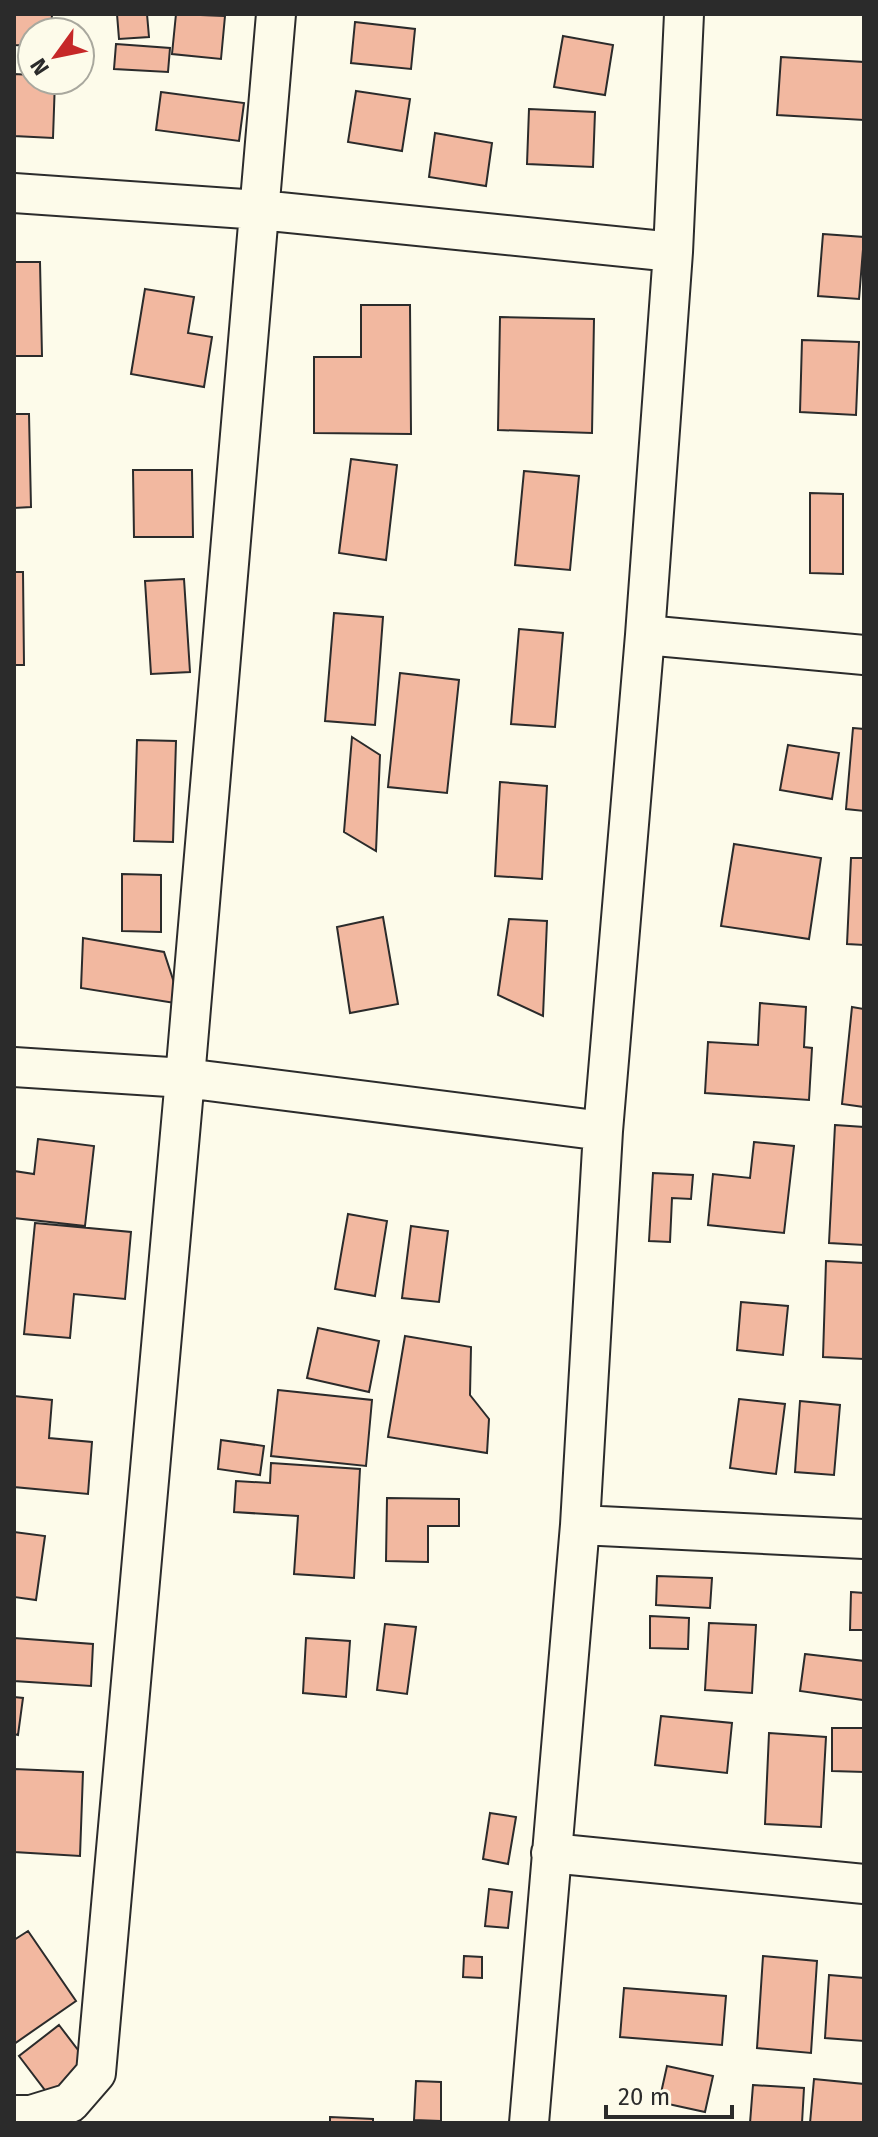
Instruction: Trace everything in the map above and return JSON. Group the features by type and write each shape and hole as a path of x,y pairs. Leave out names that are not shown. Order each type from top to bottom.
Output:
{"street":[{"path":"14,2115 31,2115 70,2103 96,2073 276,14"},
{"path":"529,2123 580,1525 603,1131 645,635 673,252 684,14"},
{"path":"14,193 260,210 673,252"},
{"path":"645,635 864,655"},
{"path":"14,1067 185,1078 603,1131"},
{"path":"580,1525 864,1539"},
{"path":"551,1853 864,1884"}],"building":[{"path":"14,14 52,14 16,16 14,45"},
{"path":"117,14 147,14 149,37 119,39"},
{"path":"176,14 225,16 221,59 172,54"},
{"path":"355,22 415,29 411,69 351,63"},
{"path":"563,36 613,45 605,95 554,87"},
{"path":"116,44 170,48 168,72 114,69"},
{"path":"781,57 864,62 864,120 777,115"},
{"path":"14,74 16,96 54,96 53,138 14,136"},
{"path":"356,91 410,99 402,151 348,142"},
{"path":"161,92 244,103 239,141 156,130"},
{"path":"529,109 595,112 593,167 527,164"},
{"path":"435,133 492,143 486,186 429,177"},
{"path":"823,234 864,237 859,299 818,296"},
{"path":"14,262 40,262 42,356 14,356"},
{"path":"145,289 194,297 188,333 212,337 204,387 131,374"},
{"path":"361,305 410,305 411,434 314,433 314,357 361,357"},
{"path":"500,317 594,319 592,433 498,430"},
{"path":"802,340 859,342 856,415 800,412"},
{"path":"14,414 29,414 31,507 14,508"},
{"path":"351,459 397,465 386,560 339,553"},
{"path":"133,470 192,470 193,537 134,537"},
{"path":"524,471 579,476 570,570 515,565"},
{"path":"810,493 843,494 843,574 810,573"},
{"path":"14,572 23,572 24,665 14,665"},
{"path":"184,579 190,672 151,674 145,581"},
{"path":"334,613 383,617 375,725 325,721"},
{"path":"519,629 563,633 555,727 511,724"},
{"path":"400,673 459,680 447,793 388,787"},
{"path":"853,728 864,729 864,811 846,809"},
{"path":"352,737 380,755 376,851 344,832"},
{"path":"137,740 176,741 173,842 134,841"},
{"path":"788,745 839,753 832,799 780,790"},
{"path":"500,782 547,786 542,879 495,876"},
{"path":"734,844 821,858 809,939 721,926"},
{"path":"851,858 864,858 864,945 847,944"},
{"path":"122,874 161,875 161,932 122,931"},
{"path":"383,917 398,1004 350,1013 337,927"},
{"path":"509,919 547,921 543,1016 498,995"},
{"path":"83,938 164,952 181,1004 81,988"},
{"path":"760,1003 806,1007 804,1047 812,1048 809,1100 705,1093 708,1042 758,1045"},
{"path":"852,1007 864,1009 864,1107 842,1104"},
{"path":"835,1125 864,1127 864,1245 829,1243"},
{"path":"38,1139 94,1146 85,1226 14,1218 14,1171 34,1174"},
{"path":"754,1142 794,1146 784,1233 708,1225 713,1174 750,1178"},
{"path":"653,1173 693,1175 691,1199 672,1198 670,1242 649,1241"},
{"path":"348,1214 387,1221 375,1296 335,1289"},
{"path":"35,1223 131,1232 125,1299 74,1294 70,1338 24,1334"},
{"path":"411,1226 448,1231 439,1302 402,1298"},
{"path":"826,1261 864,1263 864,1359 823,1357"},
{"path":"741,1302 788,1306 783,1355 737,1350"},
{"path":"318,1328 379,1341 369,1392 307,1378"},
{"path":"405,1336 471,1347 470,1395 489,1419 487,1453 388,1437"},
{"path":"278,1390 372,1400 366,1466 271,1456"},
{"path":"14,1396 52,1400 49,1438 92,1442 88,1494 14,1487"},
{"path":"739,1399 785,1404 776,1474 730,1468"},
{"path":"800,1401 840,1405 834,1475 795,1472"},
{"path":"221,1440 264,1446 260,1475 218,1469"},
{"path":"271,1463 360,1469 354,1578 294,1574 298,1516 234,1512 236,1481 270,1483"},
{"path":"387,1498 459,1499 459,1526 428,1526 428,1562 386,1561"},
{"path":"14,1532 45,1536 36,1600 14,1597"},
{"path":"657,1576 712,1578 710,1608 656,1605"},
{"path":"851,1592 864,1593 864,1630 850,1630"},
{"path":"650,1616 689,1618 688,1649 650,1648"},
{"path":"709,1623 756,1625 752,1693 705,1690"},
{"path":"385,1624 416,1627 407,1694 377,1690"},
{"path":"14,1638 93,1644 91,1686 14,1681"},
{"path":"306,1638 350,1641 346,1697 303,1693"},
{"path":"805,1654 864,1661 863,1700 800,1691"},
{"path":"14,1697 23,1698 18,1735 14,1734"},
{"path":"661,1716 732,1723 727,1773 655,1765"},
{"path":"832,1728 864,1728 864,1772 832,1771"},
{"path":"769,1733 826,1737 821,1827 765,1824"},
{"path":"14,1769 83,1772 80,1856 14,1852"},
{"path":"490,1813 516,1817 508,1864 483,1859"},
{"path":"489,1889 512,1892 508,1928 485,1926"},
{"path":"28,1931 76,2001 14,2044 14,1940"},
{"path":"464,1956 482,1957 482,1978 463,1977"},
{"path":"763,1956 817,1961 811,2053 757,2048"},
{"path":"829,1975 864,1978 864,2041 825,2038"},
{"path":"624,1988 726,1996 722,2045 620,2037"},
{"path":"59,2025 94,2071 54,2102 19,2056"},
{"path":"667,2066 713,2076 705,2112 659,2102"},
{"path":"814,2079 864,2084 864,2123 810,2123"},
{"path":"416,2081 441,2082 441,2121 414,2120"},
{"path":"753,2085 804,2088 802,2123 750,2123"},
{"path":"330,2117 373,2119 373,2123 330,2123"}]}
